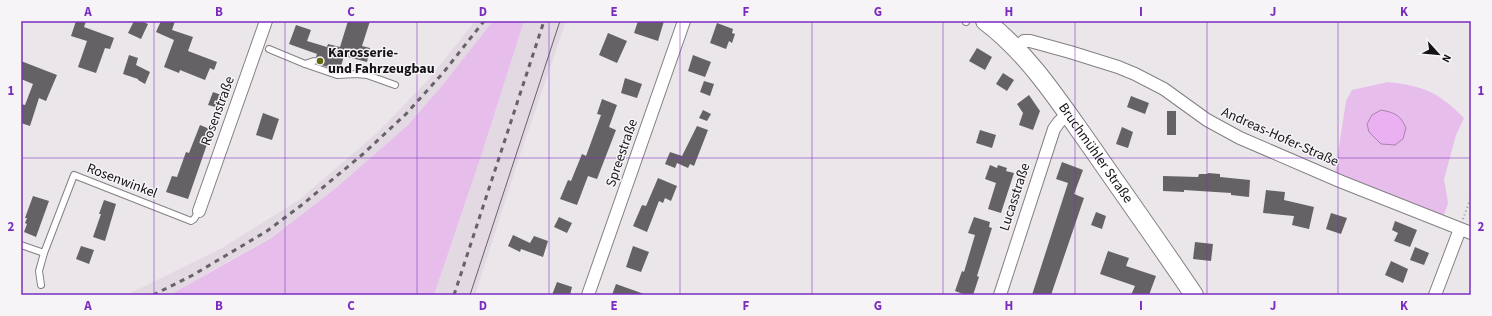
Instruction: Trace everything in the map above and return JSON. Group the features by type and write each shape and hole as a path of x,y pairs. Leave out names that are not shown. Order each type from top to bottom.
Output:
{"street":[{"name":"Rosenstraße","path":"199,211 266,21"},
{"name":"Spreestraße","path":"588,295 684,21"},
{"name":"Bruchmühler Straße","path":"985,21 1017,49 1031,65 1068,114 1194,295"},
{"name":"Andreas-Hofer-Straße","path":"1017,49 1024,41 1030,41 1124,69 1164,89 1207,120 1240,138 1342,182 1465,231"},
{"name":"Lucasstraße","path":"1000,295 1054,129 1068,114"},
{"path":"1435,295 1465,231"}],"lane":[{"path":"269,49 337,75 357,74 395,85"},
{"path":"305,64 314,61"},
{"name":"Rosenwinkel","path":"41,285 39,271 44,253 74,175 191,221 199,211"},
{"path":"21,245 44,253"}],"path":[{"path":"1465,231 1471,197"}],"shaded area":[{"path":"475,21 493,21 441,87 408,125 336,188 271,237 170,295 125,295 222,248 299,200 377,133 429,79"},
{"path":"493,21 524,21 482,153 434,295 170,295 271,238 336,188 408,125 441,87"},
{"path":"524,21 566,21 519,158 475,295 434,295 482,153"},
{"path":"1388,82 1421,88 1430,92 1446,102 1464,118 1456,135 1444,179 1448,203 1443,218 1335,174 1346,101 1352,90"},
{"path":"1381,110 1397,115 1402,120 1406,128 1403,139 1395,145 1381,144 1369,132 1367,124 1372,115"}],"building":[{"path":"76,21 86,21 84,27 114,38 110,49 105,48 96,73 78,67 87,41 71,36"},
{"path":"134,21 141,21 148,24 141,39 128,33"},
{"path":"161,21 175,21 172,30 193,37 188,51 217,62 214,70 210,68 205,80 180,70 179,73 164,67 174,40 156,32"},
{"path":"348,21 370,21 362,46 370,48 367,62 344,56 340,70 338,70 318,64 316,57 317,54 289,44 296,25 311,30 307,41 327,47 328,44 340,47"},
{"path":"638,21 664,21 658,41 634,33"},
{"path":"717,23 733,29 732,33 735,34 732,43 729,41 726,49 710,43"},
{"path":"608,33 627,41 617,63 599,55"},
{"path":"977,48 992,57 985,70 969,61"},
{"path":"129,55 138,58 136,65 150,72 145,84 138,79 123,74"},
{"path":"693,55 711,62 705,77 688,71"},
{"path":"21,61 57,75 46,101 39,98 30,126 21,123 21,104 25,105 33,84 21,79"},
{"path":"1003,73 1014,80 1007,91 996,84"},
{"path":"625,78 642,84 637,98 621,93"},
{"path":"704,81 714,84 710,96 700,92"},
{"path":"213,92 224,96 219,108 208,105"},
{"path":"1029,95 1040,111 1033,130 1019,125 1023,113 1017,104"},
{"path":"1131,96 1149,103 1145,114 1127,107"},
{"path":"602,99 617,105 609,127 616,130 597,179 588,176 577,205 560,199 568,180 571,181 582,154 586,156 601,115 597,114"},
{"path":"703,110 711,114 707,121 699,118"},
{"path":"1167,111 1176,111 1176,135 1167,135"},
{"path":"263,113 279,119 272,140 256,135"},
{"path":"200,125 212,130 188,199 166,192 172,176 177,177 186,152 189,153"},
{"path":"697,126 708,130 694,166 690,164 688,168 677,163 675,168 665,164 670,152 682,156"},
{"path":"1122,127 1133,132 1128,148 1116,144"},
{"path":"980,130 996,135 992,148 976,143"},
{"path":"1062,162 1083,170 1074,194 1084,198 1051,295 1032,295 1068,183 1056,179"},
{"path":"990,165 997,168 998,165 1007,168 1006,171 1014,173 1001,213 988,209 996,183 985,179"},
{"path":"1199,174 1220,174 1220,177 1250,180 1249,197 1231,195 1231,193 1184,190 1184,192 1163,191 1163,176 1198,177"},
{"path":"658,178 677,186 671,201 665,198 663,203 659,201 647,232 633,226 642,205 646,206"},
{"path":"1266,190 1285,192 1284,200 1314,207 1309,229 1292,225 1294,216 1263,213"},
{"path":"33,196 49,201 36,237 24,232 27,224 25,223 27,218 25,218"},
{"path":"104,200 116,204 105,241 93,237"},
{"path":"1096,212 1106,216 1102,229 1091,225"},
{"path":"1331,213 1347,218 1341,234 1326,229"},
{"path":"559,217 572,223 567,233 554,227"},
{"path":"974,217 990,222 989,227 992,228 977,276 979,277 973,295 966,295 955,291 962,271 964,272 975,235 968,233"},
{"path":"1395,221 1417,230 1410,247 1394,241 1398,233 1392,230"},
{"path":"513,235 530,243 534,236 548,241 543,257 521,249 520,252 508,246"},
{"path":"1195,242 1213,244 1211,261 1193,259"},
{"path":"81,246 94,250 89,264 76,259"},
{"path":"633,246 649,252 641,272 626,267"},
{"path":"1415,247 1429,253 1424,265 1410,260"},
{"path":"1108,251 1129,258 1126,266 1156,276 1149,295 1131,295 1135,286 1100,274"},
{"path":"1391,261 1408,269 1403,283 1385,275"},
{"path":"557,282 572,287 570,295 552,295"},
{"path":"616,284 644,294 644,295 612,295"}],"tram line":[{"path":"470,295 560,21"}],"railway":[{"path":"153,295 193,275 267,231 303,204 363,154 406,114 443,73 484,21"},
{"path":"454,295 544,21"}],"place":[{"name":"Karosserie- und Fahrzeugbau","path":"320,61"}]}
